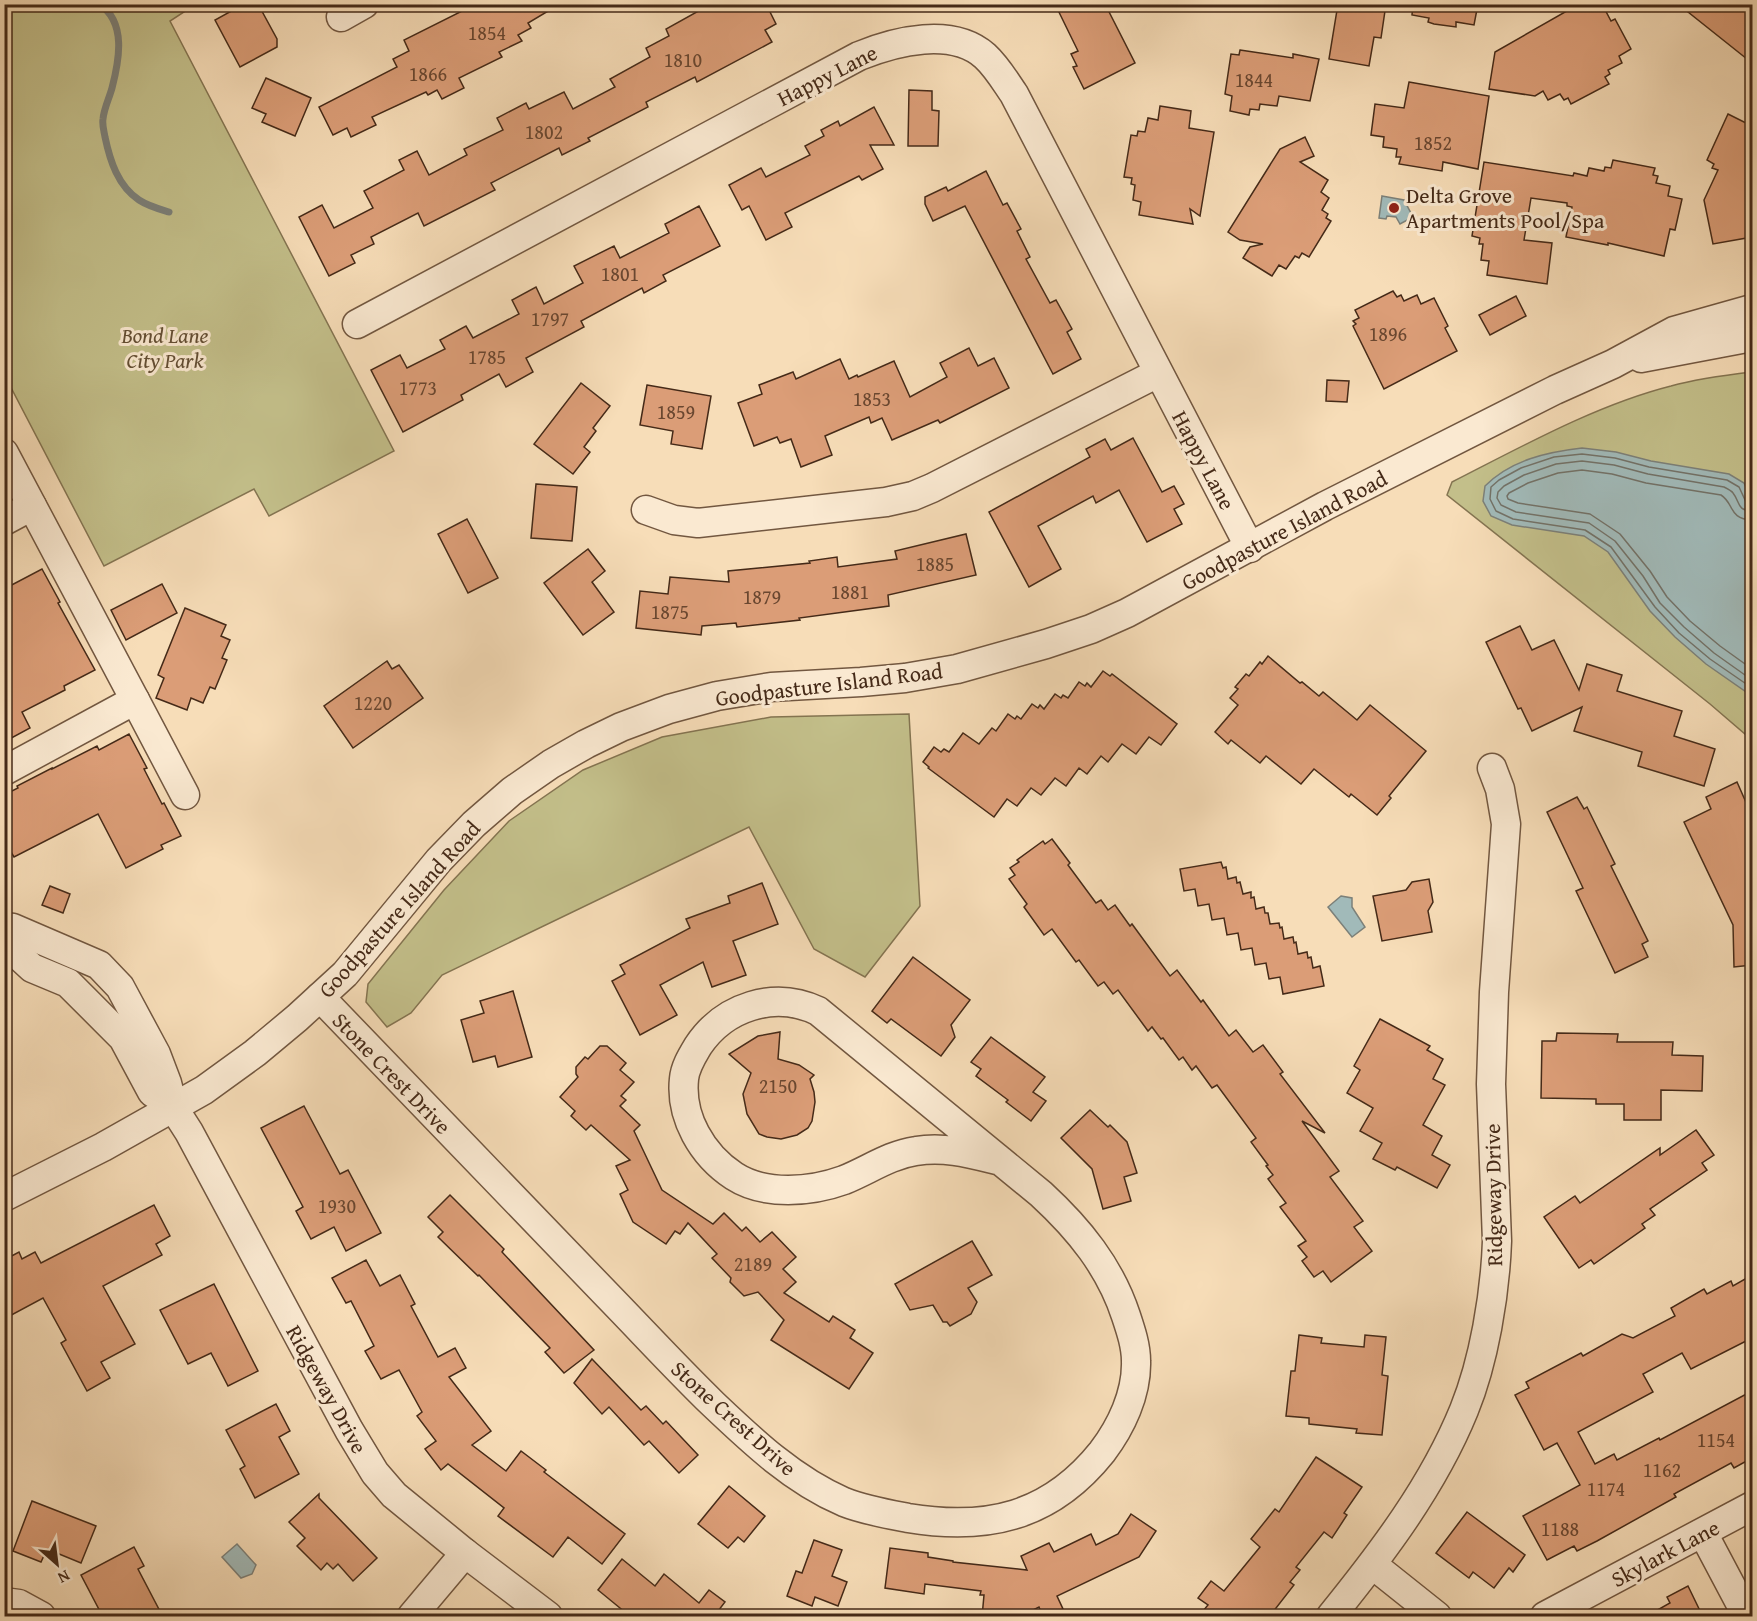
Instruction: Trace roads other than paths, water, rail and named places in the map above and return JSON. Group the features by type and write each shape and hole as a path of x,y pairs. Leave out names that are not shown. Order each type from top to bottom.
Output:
{"street":[{"name":"Happy Lane","path":"357,324 859,56 880,47 922,39 960,43 985,56 1014,94 1250,548"},
{"name":"Goodpasture Island Road","path":"4,1197 84,1157 204,1090 255,1053 345,974 439,861 474,824 512,791 551,764 586,744 621,727 669,709 717,696 771,687 905,678 957,669 1091,629 1250,548 1335,501 1674,331 1752,309"},
{"name":"Goodpasture Island Road","path":"1612,364 1752,337"},
{"path":"646,510 674,520 698,523 886,502 914,496 1158,373"},
{"path":"4,453 185,795"},
{"path":"4,521 32,506"},
{"path":"4,771 135,700"},
{"name":"Ridgeway Drive","path":"1331,1617 1372,1565 1415,1503 1438,1464 1464,1410 1481,1354 1493,1290 1497,1241 1491,1084 1494,980 1506,824 1500,789 1492,768"},
{"path":"4,927 12,928 99,965 120,987 156,1054 173,1107"},
{"path":"4,942 32,968 68,983 123,1038 152,1092 173,1107"},
{"name":"Stone Crest Drive","path":"320,997 689,1380 746,1435 786,1469 811,1485 846,1503 890,1515 932,1522 975,1523 1007,1518 1039,1505 1067,1487 1091,1465 1112,1438 1126,1411 1133,1387 1136,1362 1132,1332 1121,1301 1110,1276 1089,1244 1068,1219 1041,1194 1001,1161 818,1011 803,1004 786,1002 760,1004 740,1010 720,1021 703,1038 690,1059 684,1079 685,1103 692,1127 702,1146 718,1164 735,1177 754,1185 788,1190 807,1189 846,1179 901,1154 931,1149 957,1150 1001,1161"},
{"name":"Ridgeway Drive","path":"173,1107 189,1132 349,1431 375,1473 394,1495 548,1617"},
{"name":"Skylark Lane","path":"1545,1617 1752,1506"},
{"path":"1702,1533 1747,1617"},
{"path":"412,1617 465,1552"},
{"path":"1372,1565 1437,1617"},
{"path":"4,1602 19,1604 41,1617"}],"water":[{"name":"Delta Grove Apartments Pool/Spa","path":"1382,196 1404,200 1413,217 1400,224 1396,217 1379,218"},
{"path":"1582,448 1616,452 1651,461 1729,474 1744,483 1751,499 1752,696 1706,664 1675,637 1650,611 1608,552 1584,536 1512,525 1491,516 1483,501 1485,486 1495,477 1530,459"},
{"path":"1341,896 1352,898 1352,907 1365,927 1352,937 1328,907"},
{"path":"237,1544 256,1565 252,1574 241,1578 222,1557"}],"waterway":[{"path":"99,4 114,21 119,43 115,77 103,121 112,164 120,180 139,200 169,212"}],"place":[{"name":"Delta Grove Apartments Pool/Spa","path":"1394,208"}],"park label":[{"name":"Bond Lane City Park","path":"165,348"}]}
